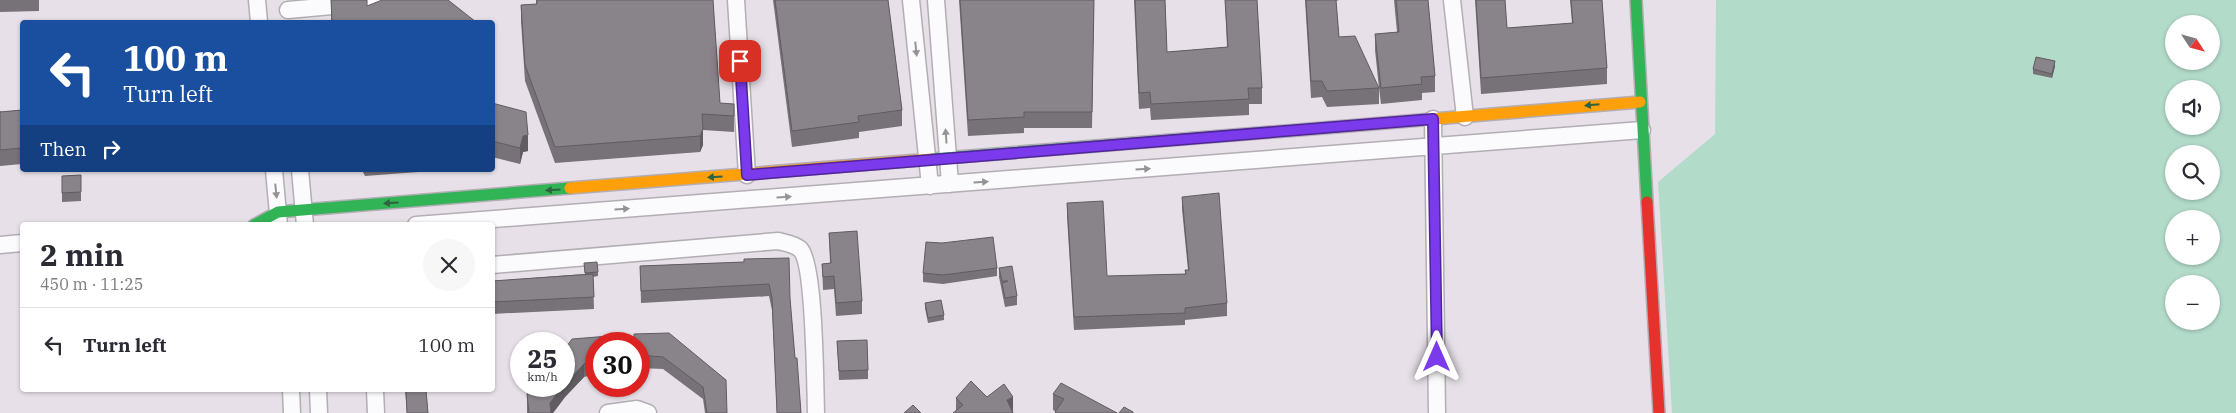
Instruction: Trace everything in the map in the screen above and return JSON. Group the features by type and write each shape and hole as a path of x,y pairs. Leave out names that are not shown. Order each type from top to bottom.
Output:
{"street":[{"path":"257,0 259,20"},
{"path":"366,2 389,0"},
{"path":"736,0 747,175"},
{"path":"911,0 930,186"},
{"path":"936,0 950,184"},
{"path":"1452,0 1465,117"},
{"path":"1636,0 1640,102 1656,332 1659,413"},
{"path":"288,11 332,6"},
{"path":"265,222 279,218 747,175 1640,102"},
{"path":"1433,119 1438,413"},
{"path":"456,222 1642,130"},
{"path":"274,172 279,218"},
{"path":"300,172 304,217"},
{"path":"495,265 778,242 791,244 800,249 809,271 816,413"},
{"path":"0,245 20,243"},
{"path":"291,392 292,413"},
{"path":"318,392 320,413"},
{"path":"375,392 376,413"},
{"path":"608,413 637,409 648,413"}],"green space":[{"path":"1716,0 2236,0 2236,413 1672,413 1658,182 1715,134"}],"building":[{"path":"331,0 367,0 367,6 382,0 448,0 473,20 332,20"},
{"path":"537,0 713,0 720,103 734,104 734,116 702,114 703,129 700,136 555,147 525,65 521,5 537,4"},
{"path":"775,0 888,0 902,110 858,116 859,122 792,131"},
{"path":"960,0 1094,0 1092,112 1024,112 1024,117 968,120"},
{"path":"1135,0 1165,0 1167,52 1228,47 1225,0 1257,0 1262,88 1248,88 1249,99 1151,104 1150,92 1139,93"},
{"path":"1306,0 1336,0 1339,37 1355,36 1379,88 1327,91 1322,81 1311,81"},
{"path":"1396,0 1428,0 1435,76 1421,77 1422,84 1381,88 1375,34 1399,32"},
{"path":"1476,0 1505,0 1507,28 1573,23 1571,0 1602,0 1607,68 1481,78"},
{"path":"2036,57 2055,61 2052,74 2033,69"},
{"path":"495,104 526,112 528,135 523,136 520,148 495,142"},
{"path":"20,110 20,148 0,150 0,112"},
{"path":"81,175 81,192 62,193 62,176"},
{"path":"1219,193 1227,303 1185,308 1185,313 1074,317 1067,203 1103,201 1107,276 1186,274 1185,270 1189,270 1182,197"},
{"path":"857,231 862,301 836,303 834,276 823,277 822,264 831,263 829,233"},
{"path":"993,237 997,268 943,275 923,273 926,242 942,243"},
{"path":"789,258 790,298 801,413 777,413 772,298 769,284 641,291 640,266 744,262 744,259"},
{"path":"597,262 598,272 585,273 584,263"},
{"path":"1012,266 1017,296 1005,298 1002,283 1008,281 1002,281 999,268"},
{"path":"593,274 594,297 495,302 495,281"},
{"path":"941,300 944,315 928,318 925,303"},
{"path":"669,333 726,380 727,413 707,413 703,387 663,357 650,356 650,334"},
{"path":"585,338 585,364 575,373 575,339"},
{"path":"867,340 868,370 839,371 837,341"},
{"path":"971,381 987,397 1004,384 1013,397 1007,400 1013,413 953,413 963,405 956,398"},
{"path":"1061,383 1117,413 1056,413 1064,399 1053,394"},
{"path":"406,392 426,392 428,413 407,413"},
{"path":"527,397 555,397 550,403 551,413 529,413"},
{"path":"913,405 921,413 904,413"},
{"path":"1124,407 1133,412 1133,413 1119,413"}],"traffic: fast":[{"path":"1636,0 1647,202"},
{"path":"932,159 1348,126"},
{"path":"260,222 278,212 570,188"}],"traffic: slow":[{"path":"1348,126 1640,102"},
{"path":"570,188 932,159"}],"traffic: jam":[{"path":"1647,202 1659,413"}],"route":[{"path":"740,61 747,175 1433,119 1437,357"}]}
